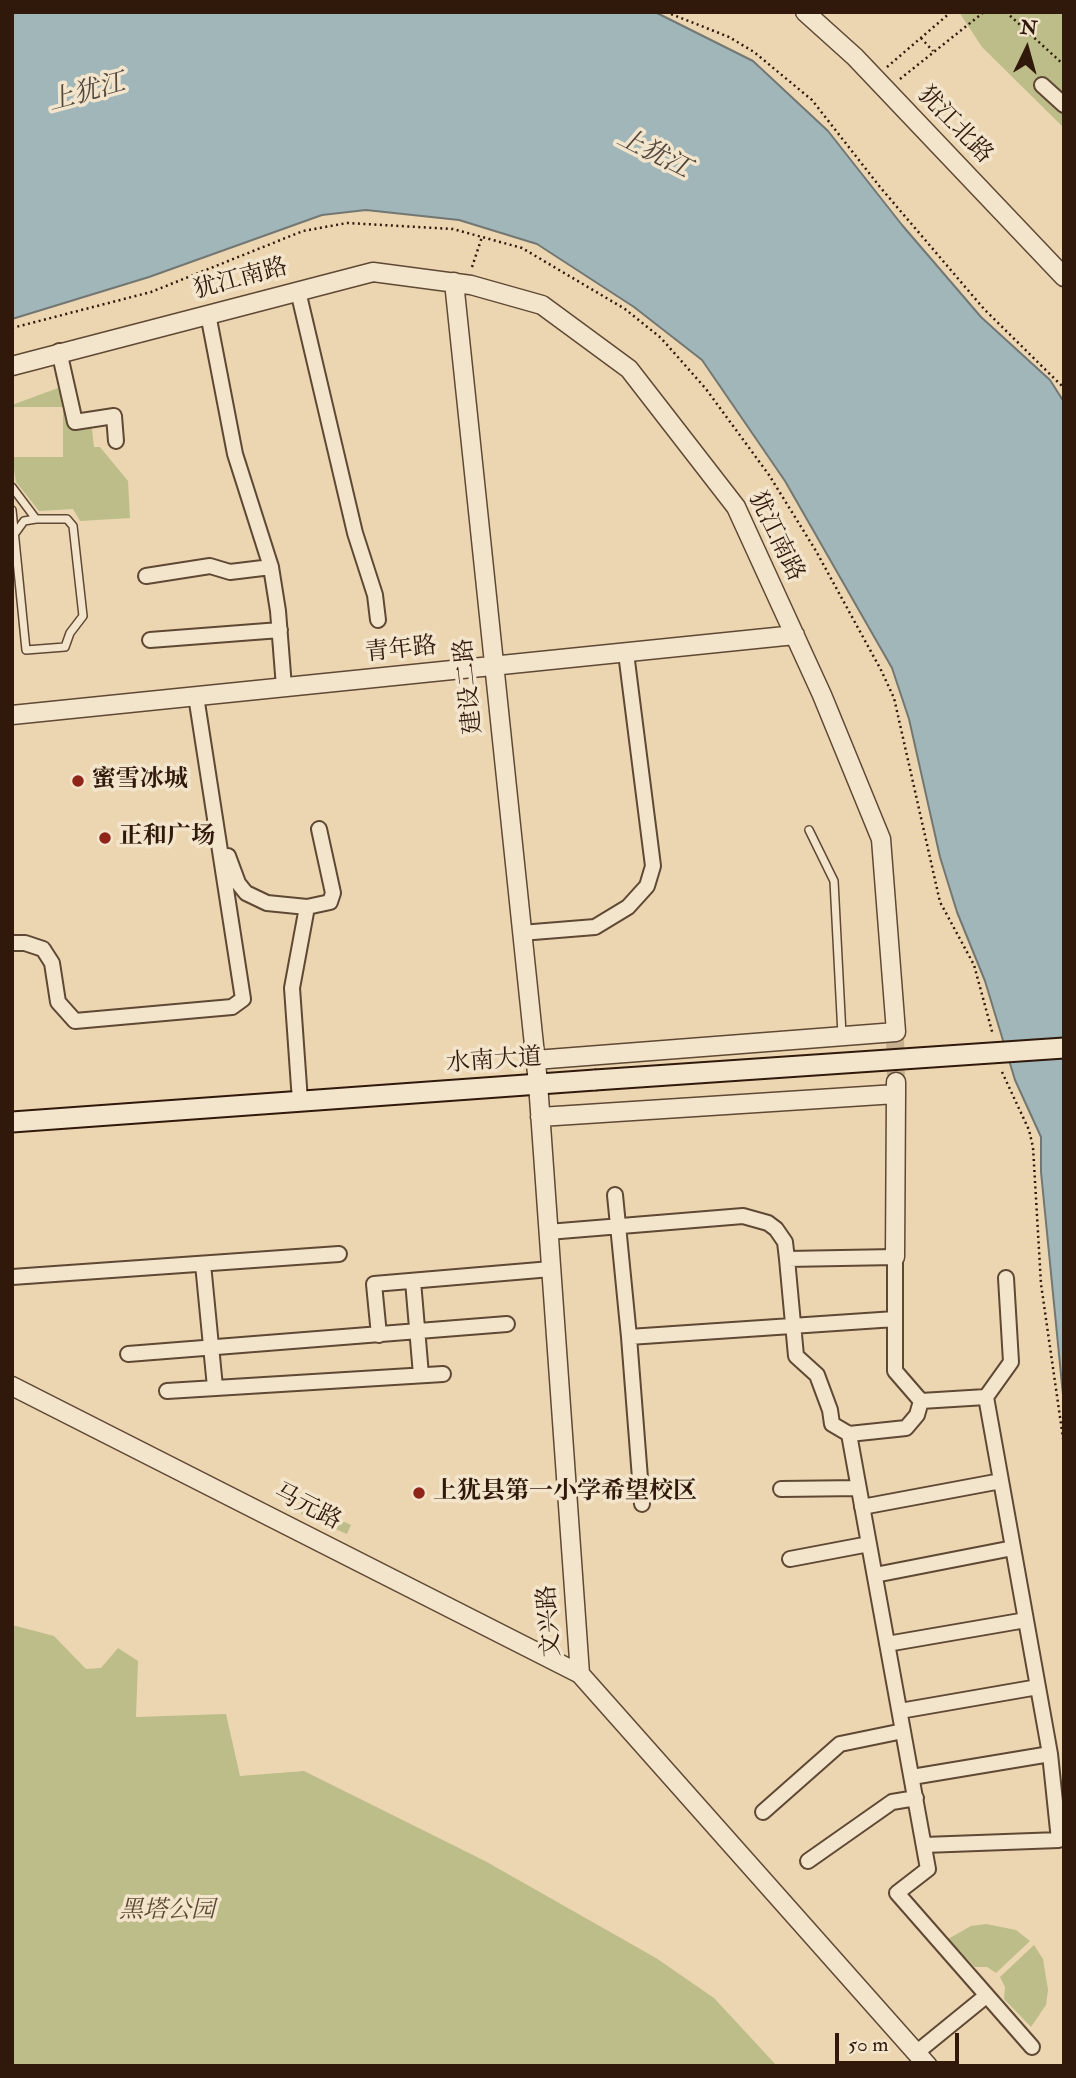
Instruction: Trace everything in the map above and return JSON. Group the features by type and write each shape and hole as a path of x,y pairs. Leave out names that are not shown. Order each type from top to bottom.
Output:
{"main road":[{"name":"水南大道","path":"12,1122 1064,1048"}],"street":[{"name":"犹江北路","path":"805,12 855,57 1064,277"},
{"path":"1042,85 1064,105"},
{"name":"犹江南路","path":"12,366 59,351 373,272 454,282 542,305 629,369 736,507 795,635 881,839 895,1034 842,1035 535,1060"},
{"name":"建设二路","path":"454,282 492,666 538,1083"},
{"path":"298,290 355,533 375,594 378,620"},
{"path":"208,314 235,454 271,566 280,630 284,687"},
{"path":"59,351 75,422 114,416 116,441"},
{"path":"146,576 210,566 230,572 271,566"},
{"path":"150,640 280,630"},
{"name":"青年路","path":"12,715 795,635"},
{"path":"521,933 595,927 628,907 647,886 653,866 626,653"},
{"path":"12,943 25,943 43,949 52,962 58,1002 75,1021 232,1007 243,999 196,696"},
{"path":"212,798 237,883 246,893 267,903 307,907 330,902 333,893 319,829"},
{"path":"300,1101 292,988 307,907"},
{"name":"文兴路","path":"538,1083 580,1674 922,2059"},
{"path":"540,1118 896,1088 895,1371 921,1401"},
{"path":"615,1195 642,1504"},
{"path":"548,1232 752,1217 776,1229 785,1242 796,1356 817,1375 830,1410 832,1424 849,1434 906,1428 917,1415 921,1401"},
{"path":"12,1277 339,1254"},
{"path":"787,1259 895,1257"},
{"path":"203,1264 215,1387"},
{"path":"379,1335 374,1284 551,1269"},
{"path":"924,1845 1059,1840 1050,1754 986,1397 1011,1362 1006,1278"},
{"path":"413,1281 421,1375"},
{"path":"629,1338 895,1319"},
{"path":"128,1354 507,1324"},
{"path":"167,1391 443,1374"},
{"name":"马元路","path":"12,1386 580,1674"},
{"path":"921,1401 986,1397"},
{"path":"849,1434 928,1868 897,1893 1032,2048"},
{"path":"862,1507 1001,1482"},
{"path":"781,1489 859,1488"},
{"path":"790,1559 869,1544"},
{"path":"875,1575 1013,1548"},
{"path":"887,1644 1026,1620"},
{"path":"900,1711 1038,1687"},
{"path":"763,1812 840,1744 903,1731"},
{"path":"912,1777 1050,1754"},
{"path":"808,1861 892,1802 916,1798"},
{"path":"922,2059 986,1996"}],"lane":[{"path":"12,487 36,519"},
{"path":"12,510 26,650 65,647 70,634 83,616 73,526 67,519 36,519 24,521 16,532"},
{"path":"809,830 834,881 842,1035"}],"path":[{"path":"666,12 729,37 754,52 812,100 880,187 976,299 1064,387"},
{"path":"885,68 951,12"},
{"path":"897,81 984,12"},
{"path":"1006,12 1064,65"},
{"path":"921,38 934,52"},
{"path":"470,274 482,237"}],"green space":[{"path":"959,12 1064,12 1064,128 982,47"},
{"path":"58,388 71,430 92,429 94,447 100,447 128,481 130,518 80,521 73,509 39,511 16,482 12,457 63,457 63,407 13,407 12,421 12,405"},
{"path":"305,1504 351,1525 347,1534 301,1514"},
{"name":"黑塔公园","path":"12,1625 54,1636 86,1669 101,1668 118,1648 138,1661 136,1717 226,1714 240,1776 304,1771 485,1861 656,1958 714,1998 777,2066 12,2066"},
{"path":"986,1924 1016,1930 1030,1941 996,1973 987,1967 975,1967 948,1939 971,1926"},
{"path":"1034,1945 1043,1959 1048,1990 1046,2005 1031,2027 1004,1999 1005,1987 1000,1977"}],"water":[{"name":"上犹江","path":"12,12 655,12 753,61 828,131 902,225 981,317 1050,380 1064,402 1064,1405 1041,1172 1041,1137 1015,1080 985,981 957,912 940,857 909,719 892,668 785,481 702,360 634,307 537,244 459,220 366,210 322,215 149,277 12,319"}],"tunnel":[{"path":"895,1036 896,1082"}],"place":[{"name":"蜜雪冰城","path":"78,781"},
{"name":"正和广场","path":"105,838"},
{"name":"上犹县第一小学希望校区","path":"419,1493"}]}
